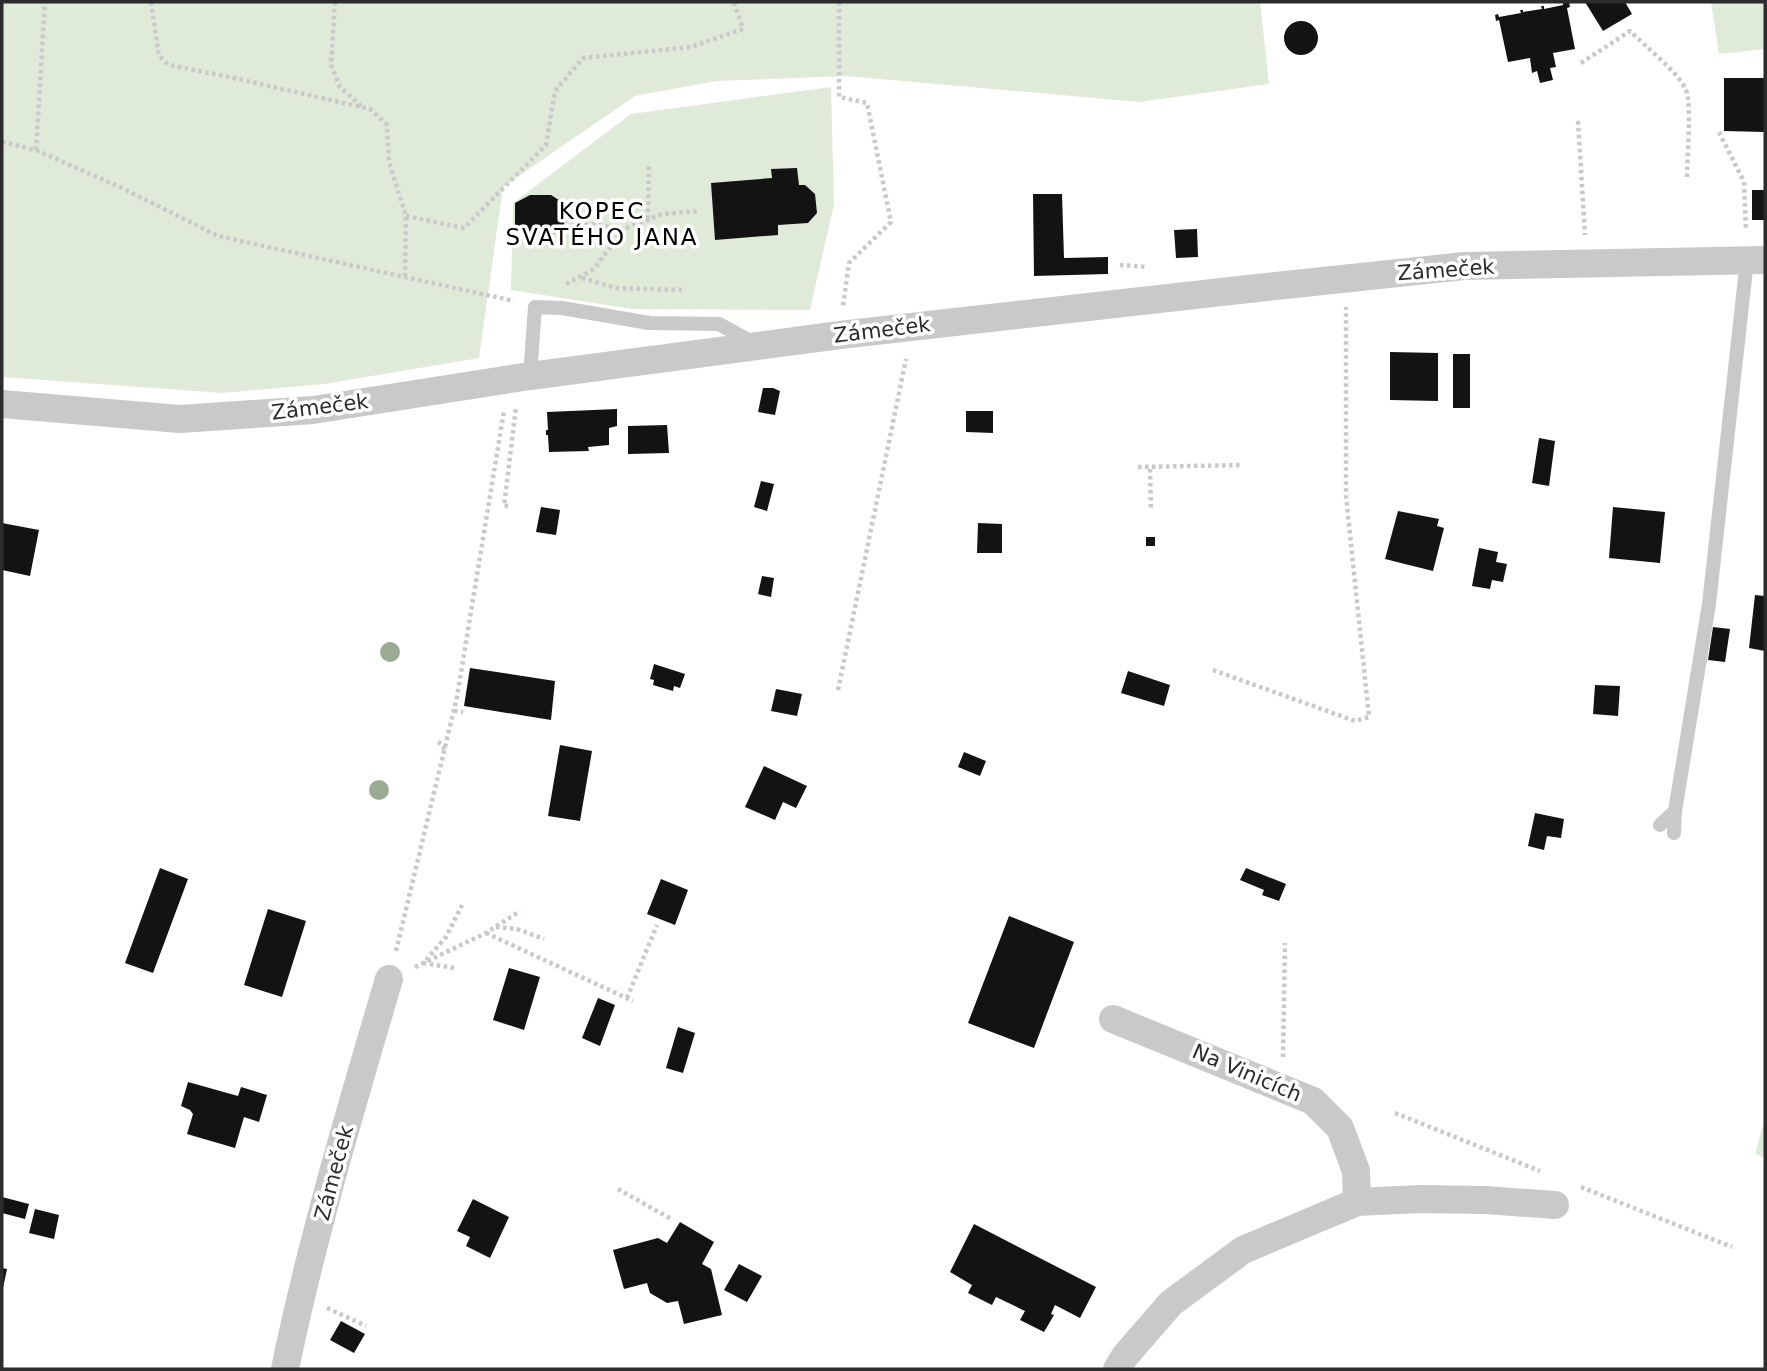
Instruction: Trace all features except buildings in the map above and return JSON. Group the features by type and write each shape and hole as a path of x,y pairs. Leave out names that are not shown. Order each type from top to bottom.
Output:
{"street":[{"name":"Zámeček","path":"2,404 180,419 313,410 523,388 758,346 840,335 1464,266 1756,260"},
{"name":"Zámeček","path":"285,1369 301,1296 344,1133 389,979"},
{"name":"Na Vinicích","path":"1113,1019 1313,1101 1340,1128 1356,1171 1357,1202"},
{"path":"1117,1369 1171,1303 1243,1250 1357,1202 1460,1200 1555,1205"}],"lane":[{"path":"1674,833 1675,811 1709,604 1756,260"},
{"path":"523,388 535,307 558,308 649,323 719,324 758,346"},
{"path":"1660,825 1675,811"}],"path":[{"path":"36,150 45,2"},
{"path":"152,2 159,56 169,65 370,109 387,125 388,162 407,216 405,276"},
{"path":"335,2 331,65 340,87 363,108"},
{"path":"407,216 464,228 546,145 555,91 583,58 691,47 743,29 734,2"},
{"path":"839,2 839,97 867,103 891,222 849,263 840,335"},
{"path":"1581,63 1630,31 1673,73 1686,91 1687,177"},
{"path":"1578,121 1587,264"},
{"path":"1719,132 1744,182 1756,260"},
{"path":"2,142 36,150 122,188 218,236 483,292 535,307"},
{"path":"648,219 649,164"},
{"path":"564,220 624,229 662,214 699,211"},
{"path":"558,308 563,285 594,270 624,229"},
{"path":"581,278 616,288 685,290"},
{"path":"1213,670 1355,721 1369,717 1346,496 1346,279"},
{"path":"838,690 913,327"},
{"path":"508,506 504,506 523,388"},
{"path":"389,979 454,711 504,407"},
{"path":"1138,467 1242,465"},
{"path":"1150,468 1151,508"},
{"path":"463,662 471,658"},
{"path":"454,711 463,712"},
{"path":"438,742 443,745 445,752"},
{"path":"423,963 446,937 462,905"},
{"path":"423,963 486,933 520,911"},
{"path":"627,999 657,925"},
{"path":"495,927 517,929 544,939"},
{"path":"486,933 633,1001"},
{"path":"1282,1088 1285,943"},
{"path":"423,963 454,968"},
{"path":"618,1189 673,1220"},
{"path":"301,1296 366,1326"}],"green space":[{"path":"2,2 1260,2 1269,84 1139,102 846,76 716,81 635,96 503,187 479,358 324,384 222,393 2,377"},
{"path":"1711,2 1765,2 1765,49 1719,54"},
{"path":"831,87 834,204 810,310 632,309 511,290 513,203 631,114"},
{"path":"1765,1118 1765,1158 1755,1154"}],"district":[{"name":"KOPEC SVATÉHO JANA","path":"602,224"}]}
